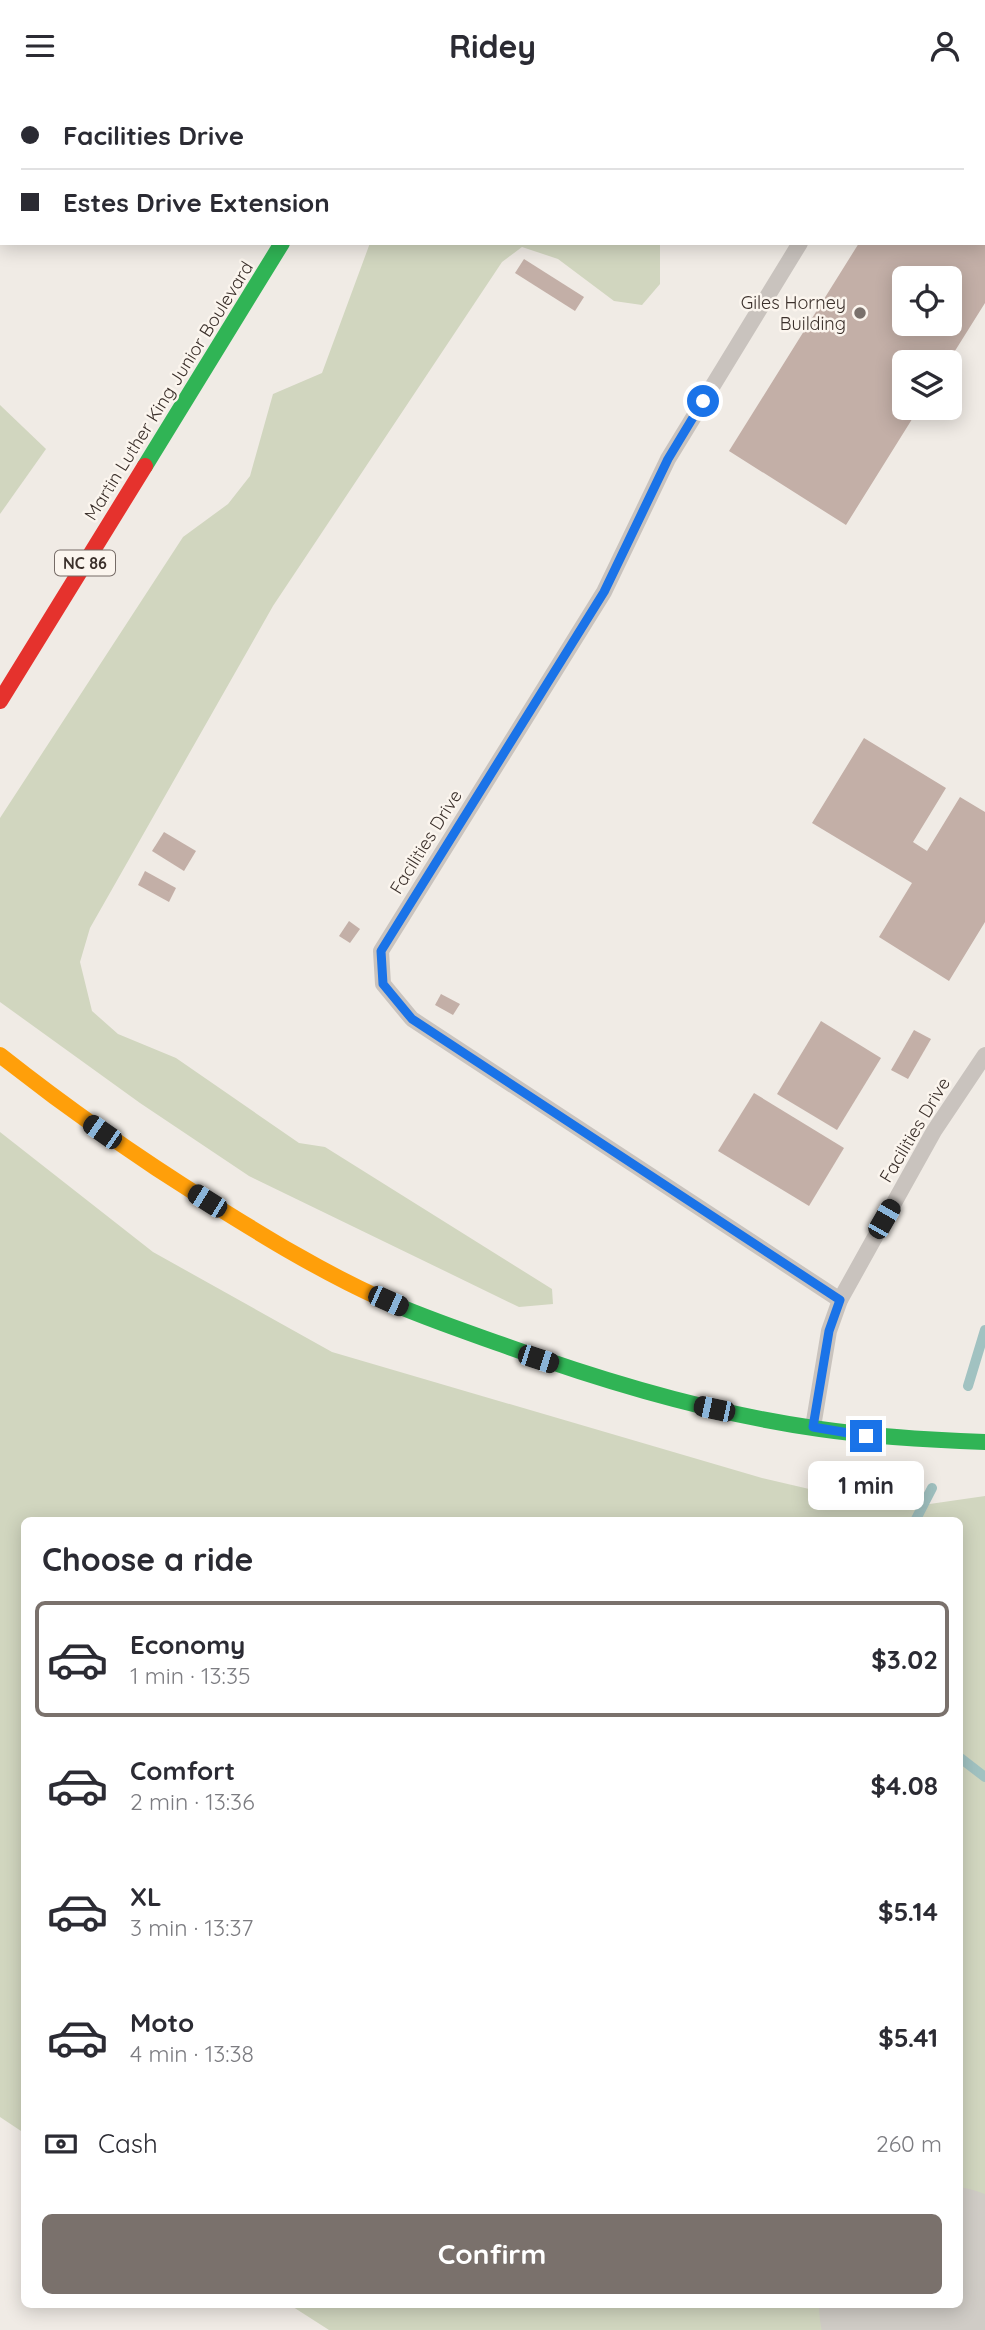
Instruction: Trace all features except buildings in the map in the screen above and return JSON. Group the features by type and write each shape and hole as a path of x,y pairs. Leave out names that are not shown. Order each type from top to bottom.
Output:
{"main road":[{"name":"Martin Luther King Junior Boulevard","path":"0,701 281,245"},
{"path":"0,1055 73,1112 137,1157 296,1255 351,1285 470,1334 658,1397 714,1409 866,1436 985,1442"}],"lane":[{"name":"Facilities Drive","path":"799,245 668,459 604,592 381,951 383,984 412,1019 840,1300"},
{"name":"Facilities Drive","path":"813,1427 829,1331 840,1300 934,1131 985,1055"}],"green space":[{"path":"369,245 660,245 660,284 642,305 614,301 558,259 522,247 502,262 273,606 90,928 80,962 92,1011 118,1034 176,1058 299,1143 325,1147 552,1289 553,1304 519,1307 249,1176 140,1103 0,1002 0,818 183,537 228,504 250,476 273,394 322,373"},
{"path":"0,405 46,449 0,514"},
{"path":"0,1132 153,1252 332,1352 762,1478 895,1509 985,1496 985,2330 329,2330 295,2308 963,2308 963,1517 21,1517 21,2131 0,2117"}],"waterway":[{"path":"968,1386 985,1330"},
{"path":"917,1517 932,1488"},
{"path":"963,1760 985,1777"}],"runway":[{"path":"944,2308 978,2330"}],"traffic: fast":[{"path":"145,466 281,245"},
{"path":"382,1299 544,1360 701,1406 780,1423 841,1432 985,1442"}],"traffic: slow":[{"path":"0,1055 77,1113 182,1185 294,1253 382,1299"}],"traffic: jam":[{"path":"0,701 145,466"}],"place":[{"name":"Giles Horney Building","path":"860,313"}],"route":[{"path":"703,401 668,459 604,592 381,951 383,984 412,1019 840,1300 829,1331 813,1427 866,1436"}]}
